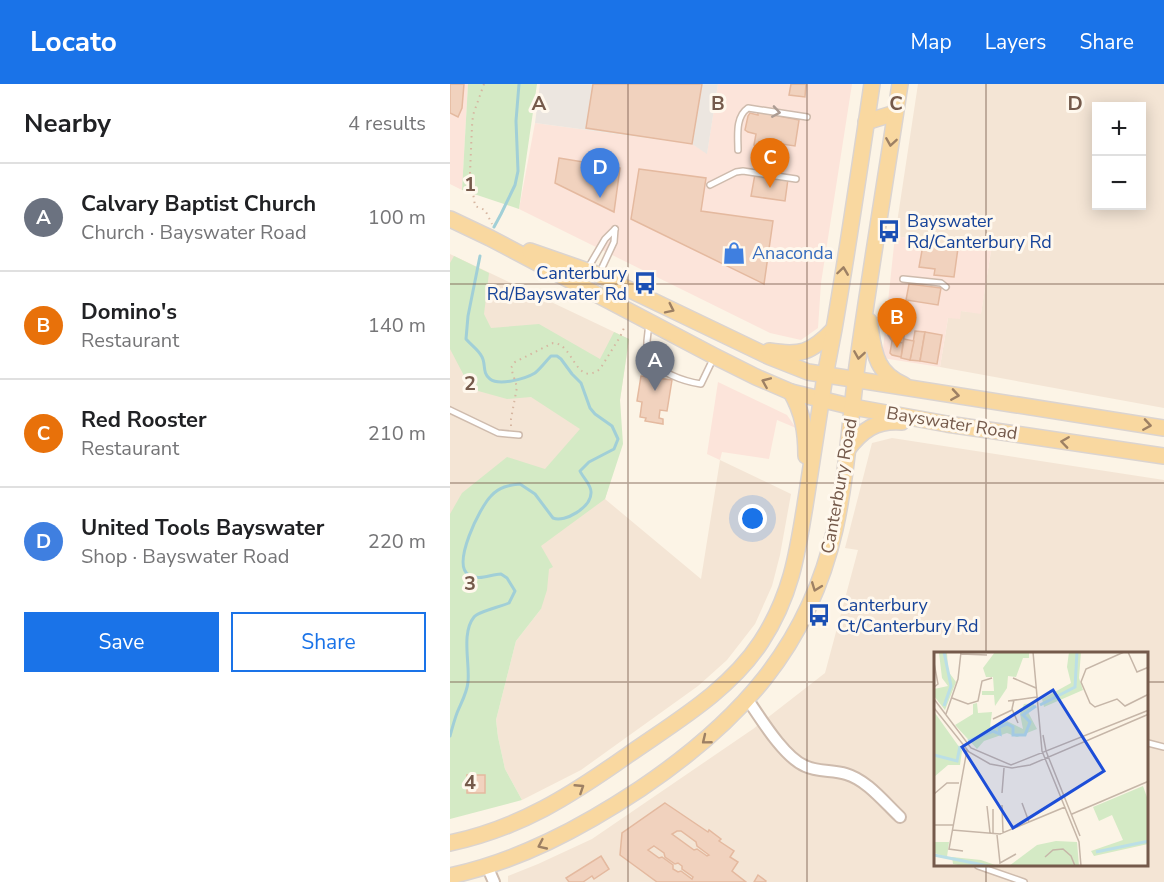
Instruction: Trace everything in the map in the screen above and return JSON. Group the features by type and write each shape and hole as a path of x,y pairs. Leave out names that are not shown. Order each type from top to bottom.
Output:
{"main road":[{"name":"Canterbury Road","path":"450,843 490,833 518,822 549,808 598,777 704,701 731,678 760,645 771,626 788,591 799,544 872,84"},
{"name":"Canterbury Road","path":"450,876 529,851 562,836 622,801 710,737 748,700 785,650 815,592 829,554 835,527 900,84"},
{"path":"867,115 896,113"},
{"name":"Bayswater Road","path":"450,219 489,237 714,356 791,392 853,407 1164,456"},
{"name":"Bayswater Road","path":"489,237 593,272 748,347 808,372 1164,428"},
{"path":"582,287 593,272"},
{"path":"866,306 872,343 880,367 893,379 913,389"},
{"path":"748,347 773,352 802,352 815,347 834,329"},
{"path":"791,392 801,411 805,426 806,498"},
{"path":"847,451 862,432 878,424 893,421 947,423"},
{"path":"731,678 748,700"}],"street":[{"path":"748,700 791,757 805,766 848,774 861,781 900,817"},
{"path":"487,866 494,882"}],"lane":[{"path":"738,150 739,119 748,108 807,117"},
{"path":"710,184 743,171 796,179"},
{"path":"615,229 614,242 593,272 605,239 615,229"},
{"path":"903,279 941,283 946,287"},
{"path":"650,321 647,358 656,368 690,382 701,384 714,356"},
{"path":"450,410 488,430 519,435"},
{"path":"1149,743 1164,747"},
{"path":"981,867 1024,882"}],"path":[{"path":"484,84 473,115 470,173 475,206 485,210 492,224 489,237"},
{"path":"512,435 511,419 517,387 512,372 512,365 515,362 553,343 558,343 567,350 580,370 589,374 600,369 624,327"}],"shaded area":[{"path":"450,84 468,84 462,190 450,184"},
{"path":"540,84 718,84 707,154 692,144 535,123"},
{"path":"718,84 852,84 821,283 818,328 801,340 770,333 519,209 535,123 692,144 707,153"},
{"path":"918,84 1164,84 1164,408 940,367 948,318 961,311 981,313 991,251 895,236"},
{"path":"895,236 991,251 981,314 961,311 960,319 948,318 940,367 882,358"},
{"path":"450,254 629,339 620,400 621,444 605,499 701,579 720,460 791,494 772,586 755,624 727,660 698,686 581,770 522,800 505,769 496,720 516,641 541,609 450,527"},
{"path":"718,382 787,415 796,428 777,420 769,459 722,452 720,460 707,454"},
{"path":"892,438 1164,480 1164,882 508,882 508,876 592,839 753,729 825,673 858,550 845,548 872,443"}],"green space":[{"path":"468,84 537,84 519,209 462,190"},
{"path":"454,256 489,273 484,314 491,328 539,324 600,359 614,332 629,339 620,400 623,444 605,499 541,546 553,567 549,569 547,590 541,609 516,641 496,720 505,769 522,800 450,819 450,514 462,493 507,457 545,469 580,429 531,397 507,399 471,389 450,349 450,263"}],"building":[{"path":"450,84 464,84 462,108 458,117 450,113"},
{"path":"593,84 702,84 692,144 586,128"},
{"path":"791,84 806,84 805,97 789,95"},
{"path":"758,112 799,120 795,146 768,142 766,150 757,148 754,145 756,134 745,130 750,113 758,115"},
{"path":"559,158 620,168 614,212 555,183"},
{"name":"Anaconda","path":"639,169 706,178 701,211 773,221 764,284 631,219"},
{"path":"755,174 788,179 785,201 751,196"},
{"path":"934,244 958,248 954,277 934,275 935,269 919,267 923,245 933,247"},
{"path":"909,284 941,288 938,305 906,300"},
{"path":"889,328 905,330 903,343 892,341 888,335"},
{"path":"915,331 925,332 920,361 910,360"},
{"path":"925,332 942,335 937,364 920,361"},
{"path":"904,339 914,341 910,360 901,358"},
{"path":"892,341 903,343 901,357 890,353"},
{"path":"641,376 672,380 667,411 660,410 659,418 663,419 663,424 645,421 646,418 640,417 642,402 637,401"},
{"path":"467,775 485,775 485,793 467,793"},
{"path":"665,803 708,832 709,830 721,839 719,841 734,851 730,857 738,862 732,871 746,882 657,882 620,855 622,833","holes":["681,831 696,842 697,846 709,855 697,849 694,850 672,834","654,846 664,853 665,857 682,866 682,869 693,877 692,879 681,871 673,869 673,865 648,850"]},
{"path":"601,856 609,869 594,879 592,876 583,882 569,882 566,878"},
{"path":"758,875 766,881 754,882"}],"waterway":[{"path":"494,227 515,185 518,171 516,121 519,84"},
{"path":"450,736 467,686 467,640 470,624 480,613 509,603 515,591 507,578 501,574 473,577 464,569 465,549 480,512 497,490 520,484 535,494 553,518 564,518 577,513 587,504 591,493 580,471 589,462 614,449 618,439 612,426 590,408 581,383 557,356 551,356 535,373 519,379 499,382 488,377 481,354 466,339 468,316 480,256"}],"place":[{"name":"Red Rooster","path":"770,188"},
{"name":"United Tools Bayswater","path":"600,198"},
{"name":"Bayswater Rd/Canterbury Rd","path":"889,231"},
{"name":"Anaconda","path":"734,253"},
{"name":"Canterbury Rd/Bayswater Rd","path":"645,283"},
{"name":"Domino's","path":"897,348"},
{"name":"Calvary Baptist Church","path":"655,391"},
{"name":"Canterbury Ct/Canterbury Rd","path":"819,615"}]}
